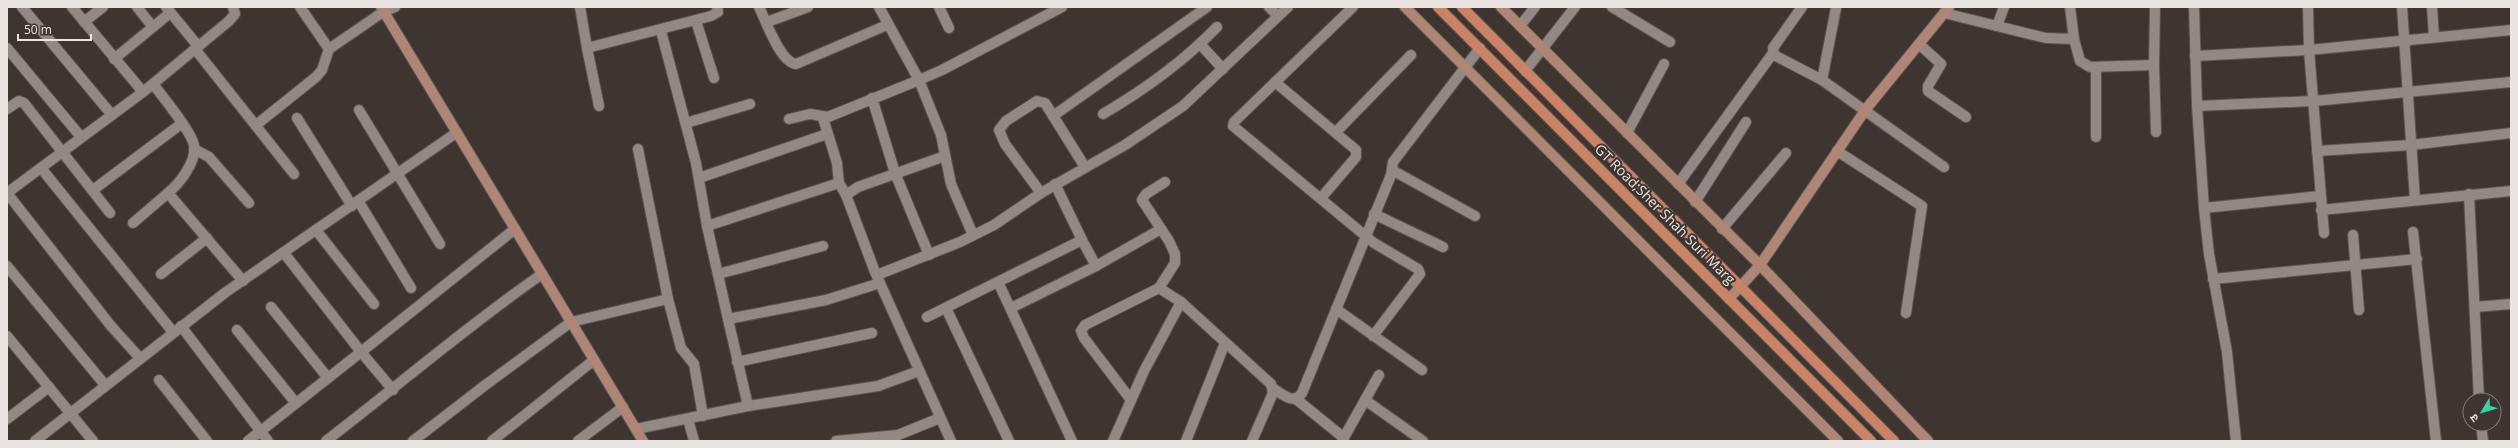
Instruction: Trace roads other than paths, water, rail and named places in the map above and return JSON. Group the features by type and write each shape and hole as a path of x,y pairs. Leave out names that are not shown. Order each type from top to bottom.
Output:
{"main road":[{"path":"1405,7 1838,441"},
{"name":"GT Road;Sher Shah Suri Marg","path":"1438,7 1871,441"},
{"name":"GT Road;Sher Shah Suri Marg","path":"1462,7 1894,441"},
{"path":"1501,7 1722,229 1760,265 1928,441"},
{"path":"382,9 643,441"},
{"path":"1729,299 1760,265 1866,109 1947,10"}],"street":[{"path":"22,7 112,115"},
{"path":"72,7 143,92"},
{"path":"84,22 103,7"},
{"path":"137,7 153,27"},
{"path":"140,358 106,320 7,193 153,84 235,14 233,7"},
{"path":"300,7 329,48"},
{"path":"256,125 316,77 322,70 329,48 382,9 395,7"},
{"path":"580,7 599,106"},
{"path":"587,48 661,31 696,21 716,14 718,7"},
{"path":"759,7 783,55 792,64 796,64 887,25"},
{"path":"767,22 808,7"},
{"path":"878,7 919,80 938,126 951,184 973,235"},
{"path":"939,7 949,28"},
{"path":"789,119 810,114 823,118 919,80 948,67 1062,7"},
{"path":"1053,116 1207,7"},
{"path":"1269,7 1278,16"},
{"path":"728,319 826,300 879,279 994,225 1055,184 1125,145 1183,106 1288,7"},
{"path":"1353,7 1234,122 1233,126 1285,171 1366,234 1374,243 1416,266 1420,271 1373,336"},
{"path":"1520,26 1535,7"},
{"path":"1525,71 1575,7"},
{"path":"1612,7 1670,42"},
{"path":"1678,184 1772,52 1779,39 1802,7"},
{"path":"1997,26 2004,7"},
{"path":"2070,7 2074,39 2080,61 2084,65 2096,67 2154,65"},
{"path":"2155,7 2154,65 2156,132"},
{"path":"2194,7 2197,106 2204,208 2214,279 2227,352 2236,441"},
{"path":"2308,7 2309,50 2324,232"},
{"path":"2402,7 2415,200"},
{"path":"2432,7 2434,37"},
{"path":"1822,80 1836,8"},
{"path":"114,59 153,27 168,10 294,174"},
{"path":"1947,10 1997,26 2046,38 2074,39"},
{"path":"696,21 714,78"},
{"path":"1103,114 1157,78 1200,44 1217,27"},
{"path":"2195,56 2309,50 2511,30"},
{"path":"661,31 669,68 686,123 699,178 707,226 748,406"},
{"path":"1200,44 1223,69"},
{"path":"1919,44 1941,64 1928,86 1928,91 1966,117"},
{"path":"7,48 81,137"},
{"path":"1296,399 1305,389 1398,154 1480,48"},
{"path":"1772,52 1822,80 1866,109 1944,167"},
{"path":"1336,132 1411,55"},
{"path":"1627,133 1664,64"},
{"path":"2096,67 2096,137"},
{"path":"1275,82 1355,148 1357,155 1321,198"},
{"path":"2197,106 2314,101 2511,82"},
{"path":"133,223 181,179 194,149 193,141 153,84"},
{"path":"872,98 895,173 928,255"},
{"path":"1041,193 1005,144 999,130 1006,121 1039,100 1045,103 1085,167"},
{"path":"7,109 22,101 110,213"},
{"path":"686,123 750,104"},
{"path":"359,110 440,244"},
{"path":"296,118 411,288"},
{"path":"823,118 837,163 839,183 846,195 879,279 918,370 951,441"},
{"path":"1695,202 1746,122"},
{"path":"93,190 182,124"},
{"path":"35,441 71,411 177,329 243,281 398,175 456,133"},
{"path":"2317,151 2411,145 2511,133"},
{"path":"699,178 827,134"},
{"path":"194,149 209,157 249,203"},
{"path":"638,149 668,299 683,352 695,367 703,416"},
{"path":"1837,151 1922,206 1906,313"},
{"path":"1722,229 1786,153"},
{"path":"846,195 858,187 945,156"},
{"path":"41,168 177,329 268,441"},
{"path":"1392,170 1475,216"},
{"path":"1131,400 1084,338 1081,330 1085,325 1159,288 1176,259 1161,229 1142,200 1146,194 1165,182"},
{"path":"707,226 839,183"},
{"path":"1055,184 1096,266"},
{"path":"2322,210 2469,194 2511,191"},
{"path":"168,192 243,281"},
{"path":"2469,194 2479,392"},
{"path":"2204,208 2320,196"},
{"path":"1374,214 1443,247"},
{"path":"248,441 295,402 328,378 515,229"},
{"path":"1011,308 1096,266 1161,229"},
{"path":"316,230 374,304"},
{"path":"2413,232 2436,441"},
{"path":"2353,234 2354,265 2360,310"},
{"path":"161,274 207,238"},
{"path":"927,317 1082,240"},
{"path":"718,274 823,246"},
{"path":"284,253 361,352 393,390"},
{"path":"2214,279 2417,259"},
{"path":"7,266 105,385"},
{"path":"326,441 393,390 459,335 542,274"},
{"path":"998,282 1072,441"},
{"path":"1159,288 1181,302 1225,343 1266,378 1274,389 1290,399 1296,399 1343,440 1379,375"},
{"path":"413,441 502,372 571,322 668,299"},
{"path":"1113,441 1131,400 1181,302"},
{"path":"2475,307 2511,304"},
{"path":"271,307 328,378"},
{"path":"946,308 1009,441"},
{"path":"1336,309 1422,370"},
{"path":"237,330 295,402"},
{"path":"737,362 872,333"},
{"path":"7,336 71,411 93,441"},
{"path":"1186,441 1225,343"},
{"path":"492,441 594,360"},
{"path":"636,429 748,406 878,386 918,370"},
{"path":"159,380 207,441"},
{"path":"7,419 49,387"},
{"path":"1252,441 1274,389"},
{"path":"1365,400 1423,441"},
{"path":"578,441 623,407"},
{"path":"836,441 898,435 940,418"},
{"path":"688,419 694,441"}]}
